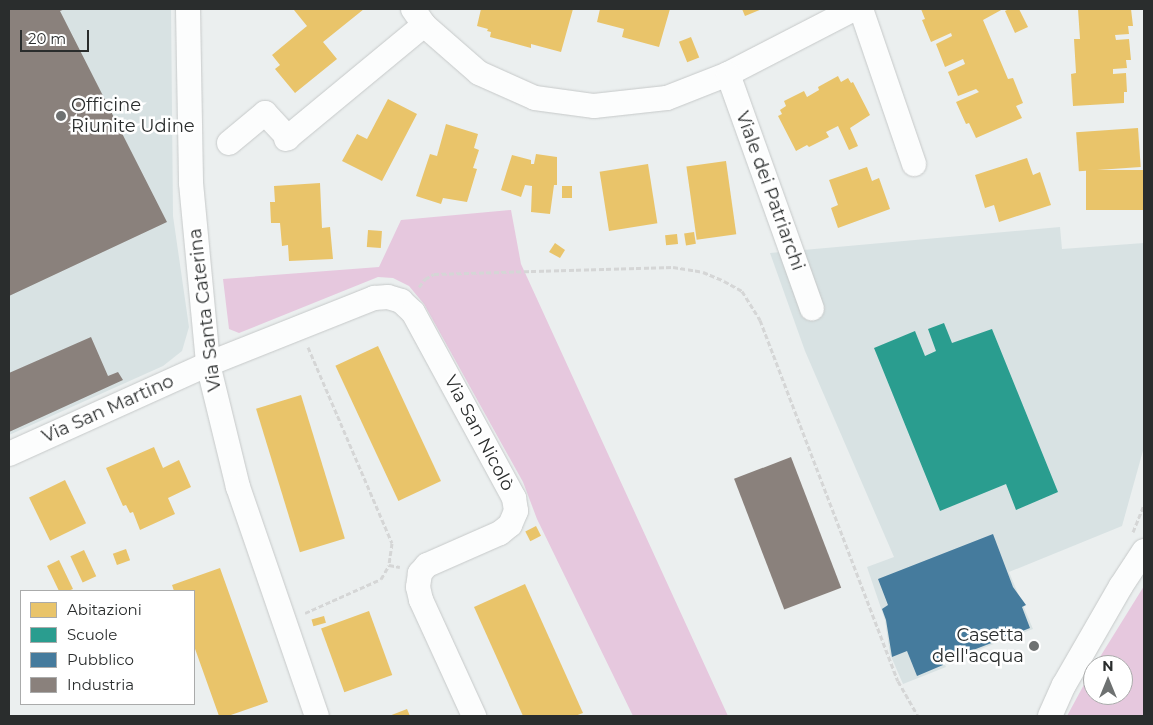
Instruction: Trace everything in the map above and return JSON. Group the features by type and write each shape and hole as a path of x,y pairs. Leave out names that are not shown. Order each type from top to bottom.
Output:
{"street":[{"name":"Via Santa Caterina","path":"188,9 191,183 208,364 238,487 317,716"},
{"path":"229,143 265,113 287,138 419,17 479,73 535,98 594,106 667,98 728,74 854,9"},
{"path":"861,9 914,164"},
{"name":"Viale dei Patriarchi","path":"728,74 812,308"},
{"name":"Via San Nicolò","path":"208,364 374,298 388,297 402,301 413,312 514,498 516,512 510,525 500,533 427,565 420,573"},
{"name":"Via San Martino","path":"9,454 208,364"},
{"path":"1050,716 1069,676 1121,586 1144,551"},
{"path":"420,573 418,588 422,600 474,716"}],"path":[{"path":"413,312 418,290 425,279 434,274 673,267 704,272 742,292 760,320 898,681 918,716"},
{"path":"284,622 381,580 389,565 392,543 299,328"},
{"path":"389,565 420,573"}],"shaded area":[{"path":"9,9 171,9 173,216 189,327 182,351 163,366 9,435"},
{"path":"511,210 521,264 728,716 633,716 537,519 523,482 424,304 409,286 393,278 378,277 239,333 229,329 223,279 379,267 401,220"},
{"path":"1060,227 1062,249 1144,243 1144,447 1122,526 1009,572 1033,629 944,663 946,667 903,684 890,654 885,620 867,567 894,557 805,351 770,253"},
{"path":"1144,586 1144,716 1067,716 1083,686 1083,705 1133,705 1133,655 1101,655"}],"building: Abitazioni":[{"path":"364,9 323,42 337,59 295,93 275,69 280,65 272,55 307,26 294,10"},
{"path":"481,9 573,9 561,52 531,44 531,48 490,37 491,32 487,31 488,29 477,26"},
{"path":"600,9 670,9 659,47 622,37 624,29 597,22"},
{"path":"742,9 762,9 745,16"},
{"path":"921,9 1003,9 983,20 1008,79 1013,78 1023,103 1016,106 1022,118 976,138 969,123 966,124 956,102 979,92 976,89 958,96 948,72 965,64 963,59 945,67 936,44 952,36 951,33 931,42 922,20 925,19"},
{"path":"1019,9 1028,27 1015,33 1005,11"},
{"path":"1078,9 1131,9 1133,26 1128,26 1129,34 1115,35 1116,40 1129,39 1131,60 1126,60 1127,68 1113,69 1113,74 1126,73 1127,92 1124,92 1124,103 1073,106 1071,74 1076,73 1074,39 1080,39"},
{"path":"691,37 699,57 687,62 679,42"},
{"path":"838,76 841,82 848,78 851,83 853,82 870,115 850,128 858,146 849,150 838,126 826,132 829,137 796,151 778,116 782,114 780,110 786,106 784,101 804,91 807,97 819,90 818,87"},
{"path":"388,99 417,114 382,181 342,161 357,134 367,139"},
{"path":"446,124 478,134 474,148 479,150 473,168 477,169 467,202 443,198 441,204 416,196 430,154 437,156"},
{"path":"1138,128 1141,167 1079,171 1076,132"},
{"path":"536,154 557,157 557,185 554,185 550,214 531,212 532,186 525,185 521,197 501,190 512,155 531,160 531,164 534,164"},
{"path":"1027,158 1033,175 1040,172 1051,205 999,222 994,205 985,208 975,175"},
{"path":"726,161 736,234 697,240 686,167"},
{"path":"648,164 657,223 609,231 600,172"},
{"path":"867,167 872,181 879,178 890,209 838,228 831,208 838,205 829,180"},
{"path":"1086,170 1144,170 1144,210 1086,210"},
{"path":"320,183 322,228 330,227 333,259 289,261 288,245 282,246 280,223 271,223 270,202 275,202 274,186"},
{"path":"562,186 572,186 572,198 562,198"},
{"path":"368,230 382,231 381,248 367,247"},
{"path":"694,232 696,244 686,245 684,234"},
{"path":"677,234 678,244 666,245 665,235"},
{"path":"555,243 565,250 560,258 549,252"},
{"path":"378,346 441,481 398,501 335,366"},
{"path":"301,395 345,538 300,552 256,409"},
{"path":"154,447 163,468 179,460 191,487 168,498 175,514 140,530 133,512 130,513 126,505 123,506 106,468"},
{"path":"65,480 86,523 50,541 29,498"},
{"path":"536,526 541,536 530,541 525,531"},
{"path":"126,549 130,560 117,565 113,554"},
{"path":"84,550 96,576 83,583 70,556"},
{"path":"59,560 73,589 59,590 47,566"},
{"path":"220,568 268,702 228,716 219,716 195,649 195,590 174,590 172,585"},
{"path":"525,584 583,713 575,716 523,716 474,607"},
{"path":"369,611 392,675 344,692 321,628"},
{"path":"324,616 326,623 313,626 312,620"},
{"path":"407,709 410,716 389,716"}],"building: Scuole":[{"path":"944,323 952,343 992,329 1058,492 1016,510 1006,484 940,511 874,348 915,331 925,356 936,351 928,329"}],"building: Pubblico":[{"path":"993,534 1013,587 1026,605 1022,607 1030,628 942,662 943,665 917,676 907,651 892,657 886,620 882,609 888,605 878,579"}],"building: Industria":[{"name":"Officine Riunite Udine","path":"9,9 65,9 60,11 167,222 9,296"},
{"path":"91,337 108,376 118,372 123,380 9,432 9,373"},
{"path":"791,457 841,588 784,610 734,479"}],"place":[{"name":"Officine Riunite Udine","path":"61,116"},
{"name":"Casetta dell'acqua","path":"1034,646"}]}
